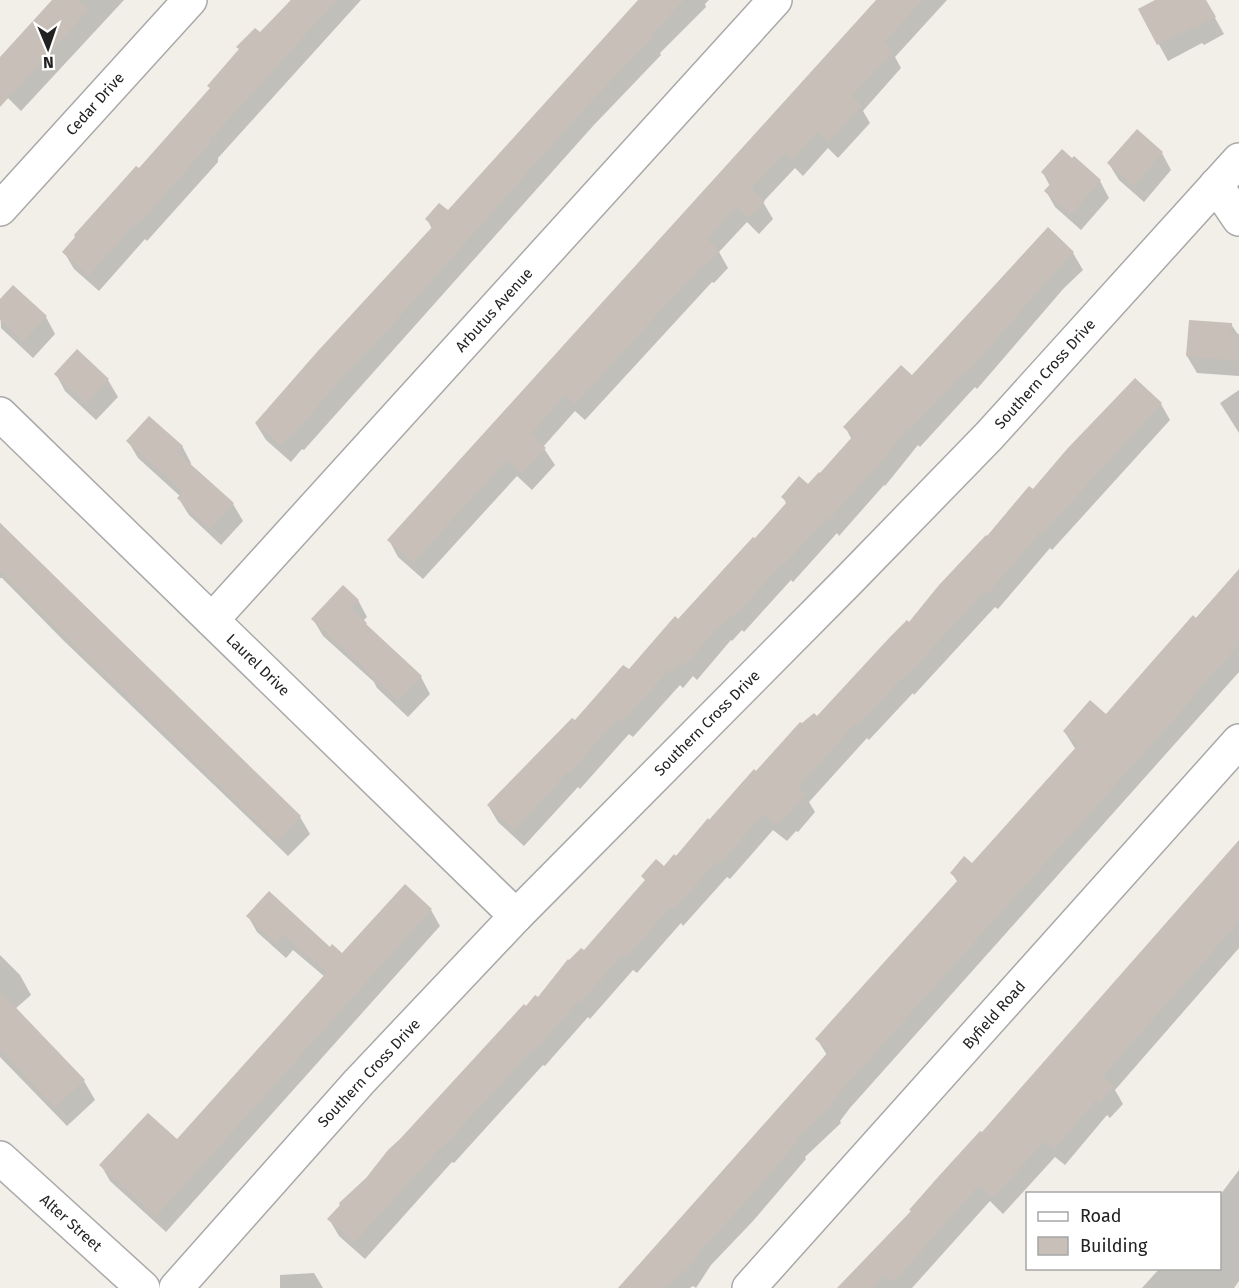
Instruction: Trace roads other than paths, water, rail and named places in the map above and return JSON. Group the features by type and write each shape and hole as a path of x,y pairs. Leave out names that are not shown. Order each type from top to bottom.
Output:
{"street":[{"name":"Cedar Drive","path":"0,209 190,0"},
{"name":"Arbutus Avenue","path":"212,620 775,0"},
{"name":"Southern Cross Drive","path":"177,1288 359,1082 516,916 989,436 1239,160"},
{"path":"1216,184 1239,219"},
{"name":"Laurel Drive","path":"0,414 516,916"},
{"name":"Byfield Road","path":"749,1288 1239,741"},
{"name":"Alter Street","path":"0,1158 143,1288"}]}
